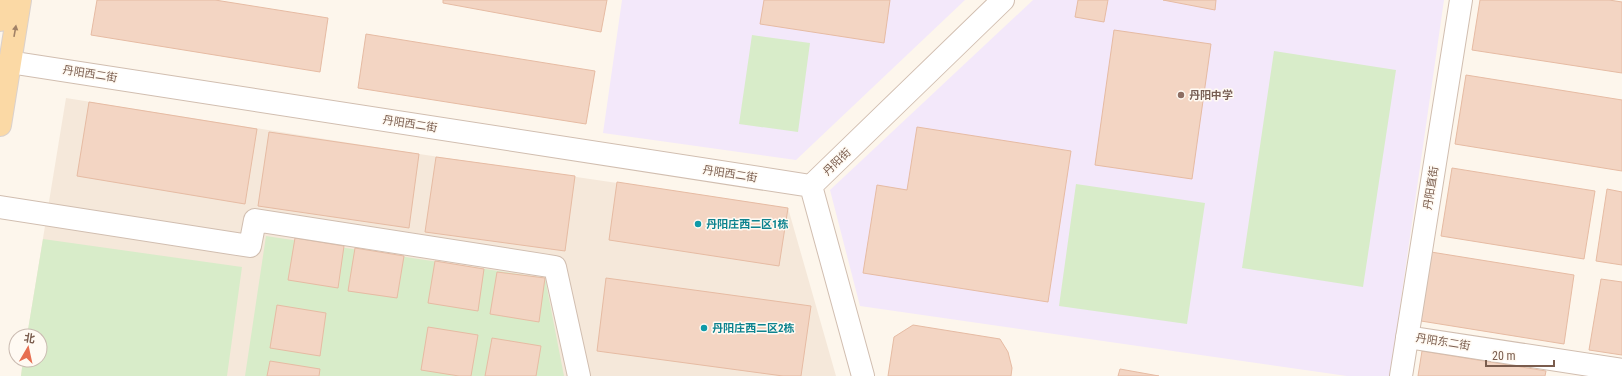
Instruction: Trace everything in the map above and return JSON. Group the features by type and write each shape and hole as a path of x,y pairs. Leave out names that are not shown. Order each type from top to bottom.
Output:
{"main road":[{"path":"0,20 3,0"},
{"path":"0,125 20,0"}],"street":[{"name":"丹阳街","path":"811,186 1003,0"},
{"name":"丹阳直街","path":"1401,376 1461,0"},
{"name":"丹阳西二街","path":"9,62 811,186"},
{"path":"811,186 863,376"},
{"path":"0,207 250,246 255,220 555,267 579,376"},
{"name":"丹阳东二街","path":"1407,337 1622,370"}],"shaded area":[{"path":"622,0 965,0 796,160 603,133"},
{"name":"丹阳中学","path":"1033,0 1444,0 1390,376 1347,376 860,306 830,190"},
{"path":"66,98 419,154 788,208 836,376 21,376 22,368 48,368 48,328 28,328"}],"green space":[{"path":"752,35 810,43 798,132 739,124"},
{"path":"1274,51 1396,70 1363,287 1242,268"},
{"path":"1076,184 1205,203 1187,324 1059,306"},
{"path":"266,236 545,278 564,376 245,376"},
{"path":"43,239 242,267 227,376 21,376 22,368 48,368 48,328 28,328"}],"building":[{"path":"97,0 215,0 328,18 320,72 91,35"},
{"path":"443,0 607,0 601,32 443,3"},
{"path":"764,0 890,0 884,43 760,24"},
{"path":"1078,0 1108,0 1104,22 1075,17"},
{"path":"1163,0 1216,0 1215,10"},
{"path":"1480,0 1609,0 1622,2 1622,73 1472,50"},
{"path":"1114,30 1211,44 1192,179 1095,165"},
{"path":"366,34 595,71 586,124 358,88"},
{"path":"1466,75 1622,100 1622,171 1455,144"},
{"path":"89,102 257,129 245,204 77,176"},
{"path":"917,127 1071,151 1048,302 863,273 877,185 907,190"},
{"path":"269,132 419,154 409,228 258,206"},
{"path":"436,157 575,176 565,251 425,232"},
{"path":"1452,168 1595,191 1584,259 1441,236"},
{"name":"丹阳庄西二区1栋","path":"617,182 788,208 779,266 609,240"},
{"path":"1607,189 1622,192 1622,265 1596,261"},
{"path":"295,238 344,246 338,288 288,280"},
{"path":"355,248 404,256 397,298 348,291"},
{"path":"1431,252 1574,275 1564,344 1421,321"},
{"path":"435,261 484,269 478,311 428,303"},
{"path":"497,272 545,278 539,322 490,314"},
{"name":"丹阳庄西二区2栋","path":"606,278 811,306 801,376 783,376 597,351"},
{"path":"1601,279 1622,282 1622,355 1589,350"},
{"path":"277,305 326,313 320,356 270,348"},
{"path":"913,325 1000,339 1008,352 1012,368 1011,376 888,376 894,337"},
{"path":"428,327 478,335 471,376 459,376 421,370"},
{"path":"492,338 541,346 536,376 485,376"},
{"path":"1422,351 1546,371 1545,376 1418,376"},
{"path":"270,361 320,369 319,376 267,376"},
{"path":"1120,369 1159,376 1118,376"}],"place":[{"name":"丹阳中学","path":"1181,95"},
{"name":"丹阳庄西二区1栋","path":"698,224"},
{"name":"丹阳庄西二区2栋","path":"704,328"}]}
